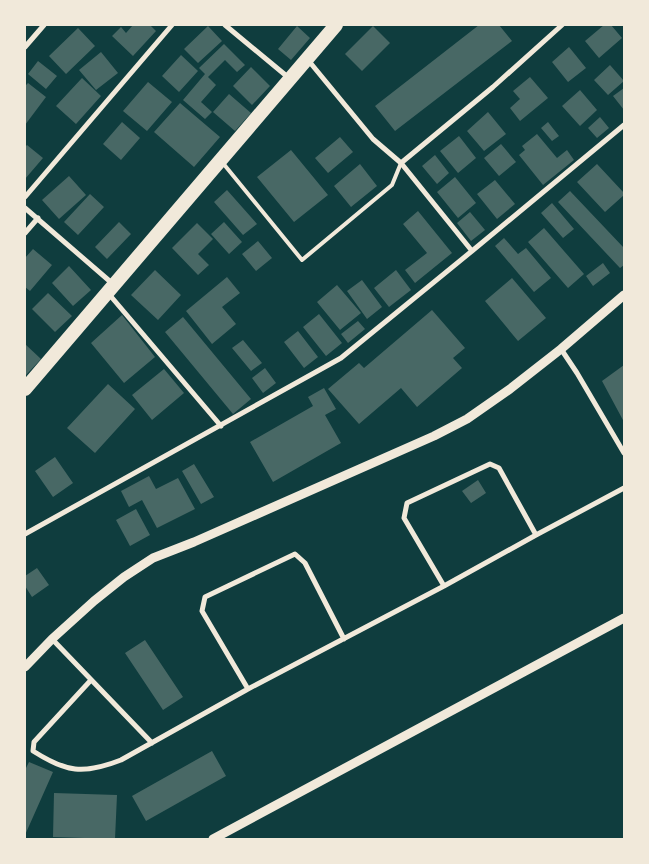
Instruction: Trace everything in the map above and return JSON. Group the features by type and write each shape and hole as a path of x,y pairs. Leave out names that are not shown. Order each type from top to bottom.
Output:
{"highway":[{"path":"25,389 336,25"}],"street":[{"path":"25,47 44,25"},
{"path":"25,197 172,25"},
{"path":"225,25 289,78"},
{"path":"401,163 493,87 562,25"},
{"path":"306,58 373,139 401,163 472,251"},
{"path":"25,534 341,358 624,124"},
{"path":"25,208 38,218 110,288 221,426"},
{"path":"25,234 38,218"},
{"path":"25,668 52,638 101,595 153,558 194,542 416,444 467,419 561,349 624,295"},
{"path":"561,349 624,453"},
{"path":"444,586 404,518 407,503 490,464 499,468 536,535"},
{"path":"91,680 34,742 32,750 57,765 70,769 85,770 103,767 128,756 248,689 444,586 624,488"},
{"path":"248,689 202,611 205,597 295,554 305,563 344,639"},
{"path":"213,839 624,618"},
{"path":"52,638 152,743"}],"lane":[{"path":"221,160 302,260 392,185 401,163"}],"building":[{"path":"133,25 150,25 156,31 133,56 112,36 121,27 126,33"},
{"path":"479,25 499,25 512,41 395,131 375,106"},
{"path":"604,25 611,25 622,38 599,58 585,41"},
{"path":"208,26 222,41 198,63 184,49"},
{"path":"297,26 310,38 291,60 278,49"},
{"path":"373,26 390,43 362,71 345,54"},
{"path":"78,28 95,46 66,74 49,56"},
{"path":"224,44 245,65 237,72 225,60 208,77 216,85 201,102 212,112 205,119 183,100 205,74 199,68"},
{"path":"569,47 586,68 568,82 552,62"},
{"path":"101,52 118,73 96,90 79,70"},
{"path":"181,55 198,71 179,92 162,76"},
{"path":"38,61 57,76 46,89 28,74"},
{"path":"610,65 624,81 608,95 594,80"},
{"path":"251,67 270,86 252,105 233,86"},
{"path":"530,77 548,98 520,121 510,108 520,99 513,91"},
{"path":"82,78 101,96 76,124 56,106"},
{"path":"148,82 172,102 147,131 123,111"},
{"path":"28,83 46,97 25,125 25,86"},
{"path":"624,88 624,110 613,96"},
{"path":"580,90 597,110 580,126 562,106"},
{"path":"229,94 251,113 235,131 213,112"},
{"path":"180,103 220,137 194,167 154,132"},
{"path":"488,112 506,134 484,151 467,131"},
{"path":"600,117 609,128 597,138 588,128"},
{"path":"122,122 140,138 121,160 103,144"},
{"path":"548,122 559,136 552,141 541,128"},
{"path":"537,134 557,158 567,150 574,160 543,185 519,155 525,150 522,146"},
{"path":"459,136 476,158 458,173 440,151"},
{"path":"340,137 353,152 328,173 315,158"},
{"path":"501,144 516,162 499,176 484,158"},
{"path":"27,145 43,158 25,179 25,147"},
{"path":"291,150 328,195 294,222 257,177"},
{"path":"435,155 449,173 437,184 422,166"},
{"path":"360,164 377,186 351,207 334,186"},
{"path":"597,164 624,193 605,212 577,182"},
{"path":"69,176 86,195 59,219 42,200"},
{"path":"455,177 476,203 458,218 437,192"},
{"path":"495,180 515,204 497,219 477,194"},
{"path":"227,190 257,224 243,235 214,202"},
{"path":"570,191 624,248 624,265 620,268 558,202"},
{"path":"90,194 104,207 78,235 64,222"},
{"path":"552,203 574,229 563,238 541,213"},
{"path":"418,211 452,253 415,283 405,270 427,253 403,224"},
{"path":"470,212 485,230 471,241 457,223"},
{"path":"119,222 131,234 107,259 95,247"},
{"path":"224,222 242,242 229,254 211,234"},
{"path":"197,223 213,239 198,254 209,265 198,275 172,248"},
{"path":"544,228 584,274 568,288 528,242"},
{"path":"504,238 518,254 526,248 551,278 534,292 495,246"},
{"path":"258,241 272,258 256,271 242,254"},
{"path":"33,249 52,265 30,291 25,287 25,258"},
{"path":"603,263 610,273 593,286 586,276"},
{"path":"69,266 91,290 73,306 52,283"},
{"path":"155,270 181,295 158,320 131,295"},
{"path":"396,270 411,290 389,307 374,288"},
{"path":"227,277 240,293 222,307 236,324 212,344 186,311"},
{"path":"512,278 546,318 518,341 485,301"},
{"path":"362,280 382,307 367,319 347,291"},
{"path":"337,285 361,313 340,330 317,302"},
{"path":"48,293 72,316 55,332 32,309"},
{"path":"432,310 465,348 453,358 462,368 417,407 401,388 359,424 328,389 359,363 364,368"},
{"path":"319,314 342,343 326,356 303,327"},
{"path":"122,315 155,357 124,383 91,343"},
{"path":"183,317 251,399 233,414 165,332"},
{"path":"358,321 365,329 348,343 341,334"},
{"path":"298,331 318,357 304,368 284,342"},
{"path":"243,340 262,363 251,371 232,348"},
{"path":"25,344 41,359 26,375 25,374"},
{"path":"624,365 624,422 602,381"},
{"path":"265,368 276,383 263,393 252,378"},
{"path":"164,369 184,393 152,420 132,395"},
{"path":"108,384 135,409 95,453 67,428"},
{"path":"324,388 336,409 325,415 341,443 273,482 250,442 313,406 308,397"},
{"path":"55,457 73,483 53,497 35,471"},
{"path":"194,464 214,497 201,504 182,471"},
{"path":"149,476 156,489 178,478 195,509 157,528 142,500 129,507 121,491"},
{"path":"478,480 486,493 471,503 462,491"},
{"path":"136,509 150,535 130,546 116,520"},
{"path":"37,568 49,585 32,597 25,586 25,576"},
{"path":"145,640 183,697 163,710 125,653"},
{"path":"212,751 226,776 146,821 132,796"},
{"path":"29,762 53,772 25,835 25,770"},
{"path":"54,793 117,795 115,839 53,837"}]}
